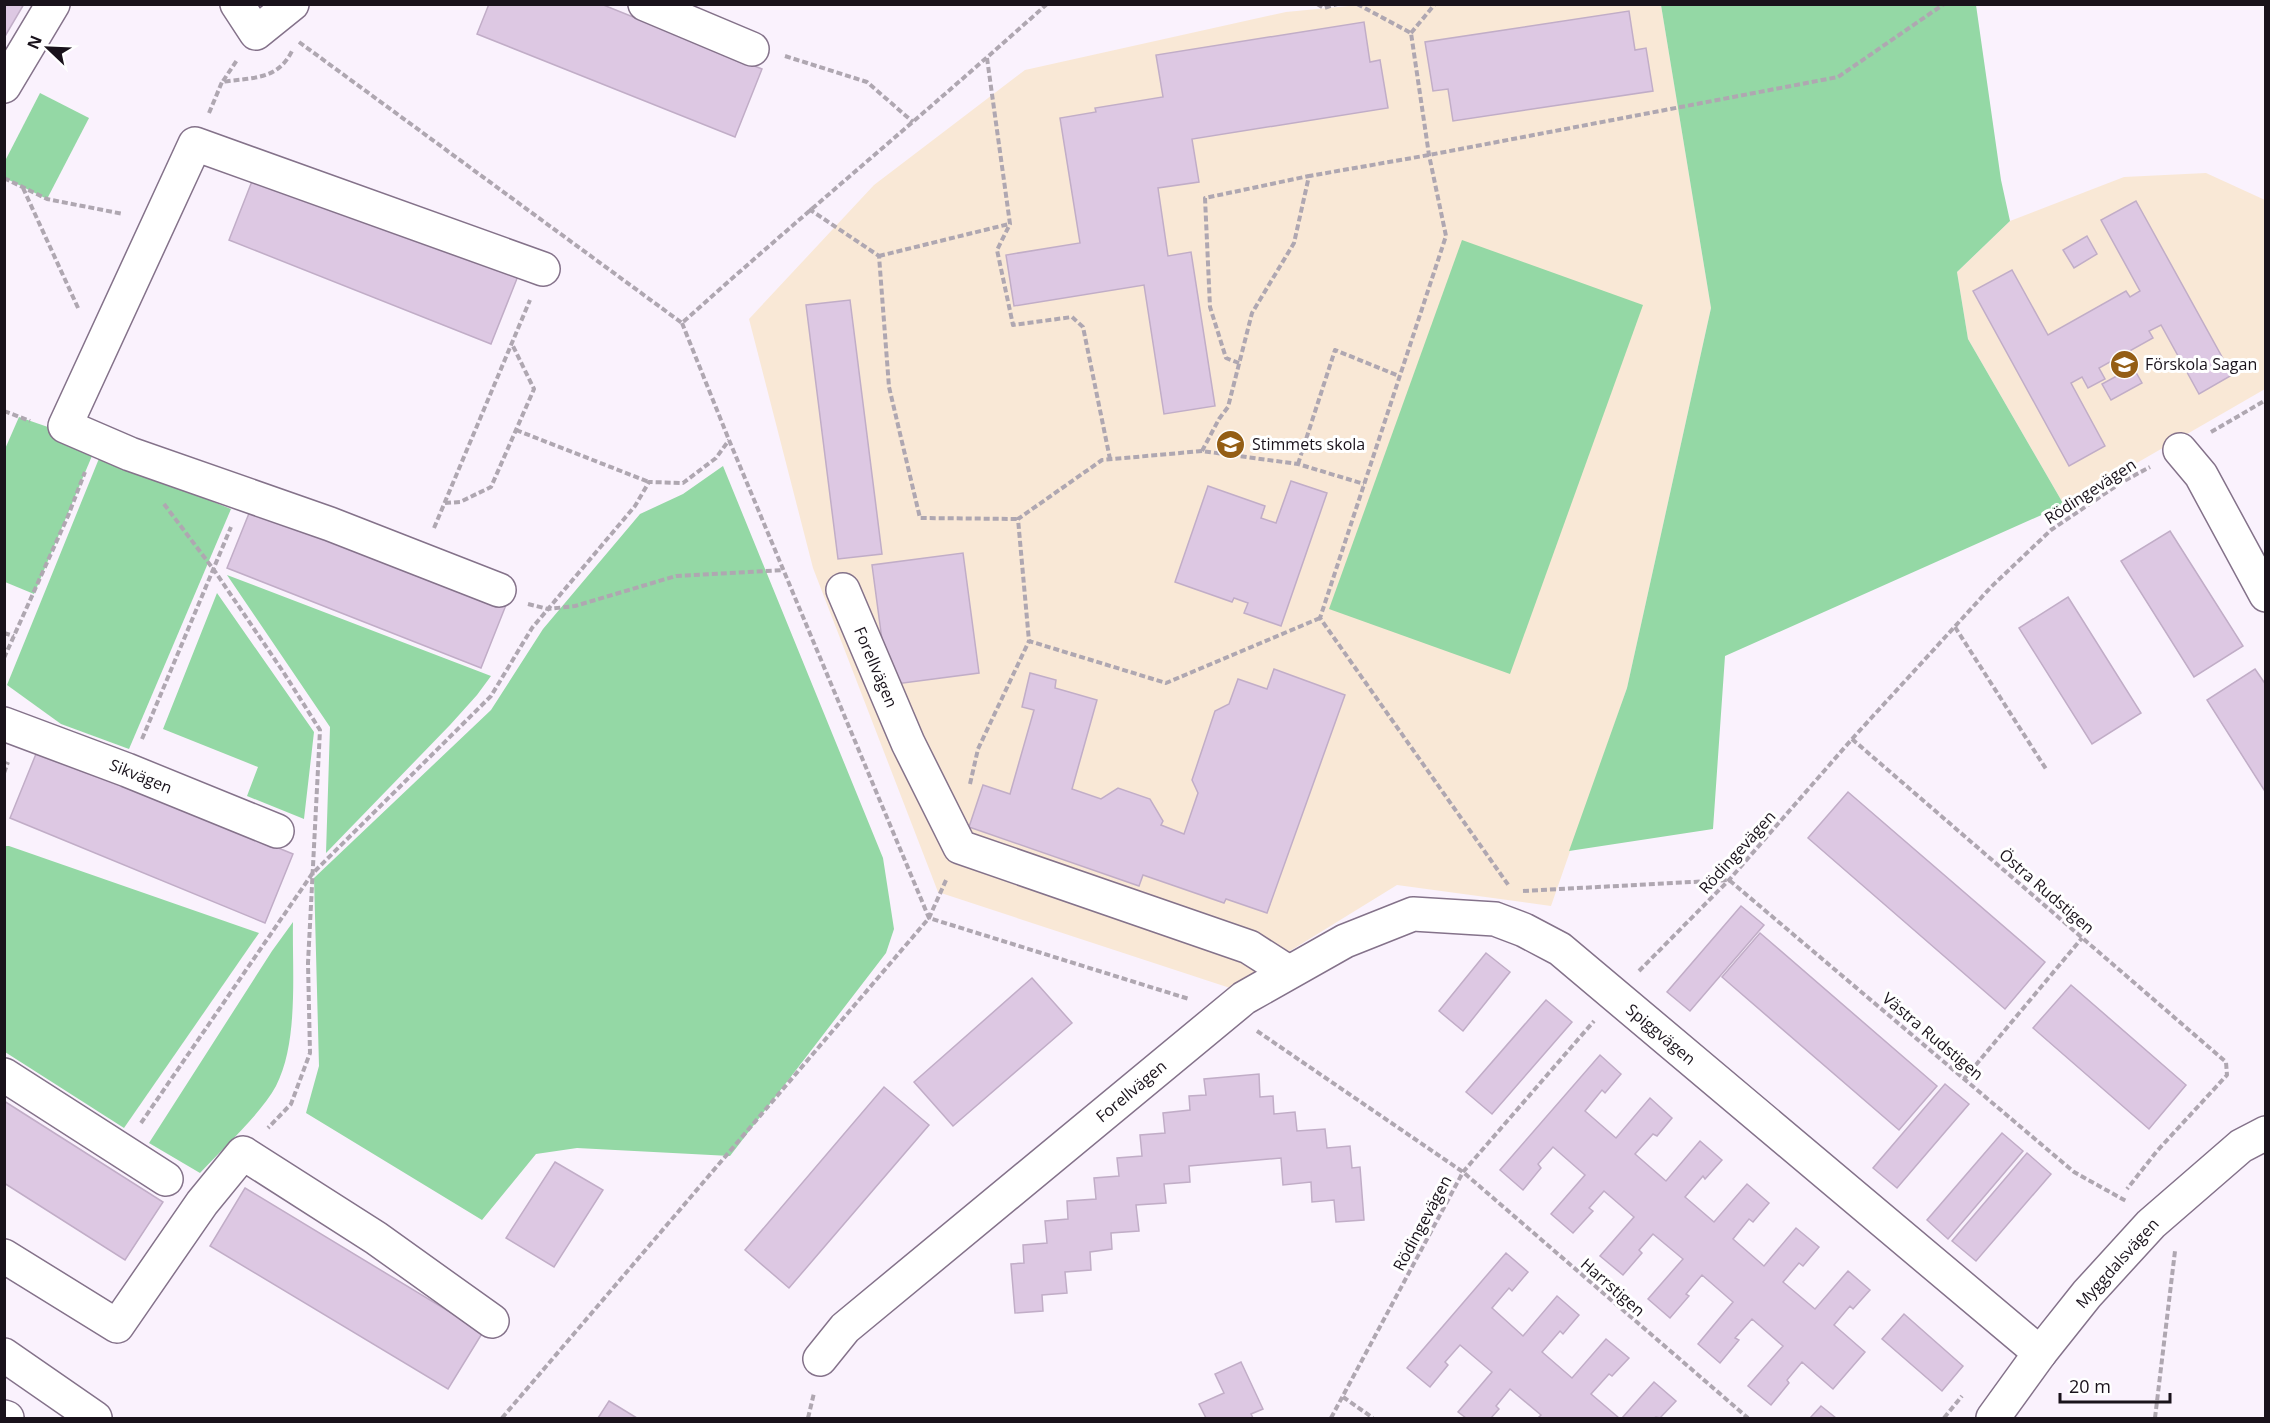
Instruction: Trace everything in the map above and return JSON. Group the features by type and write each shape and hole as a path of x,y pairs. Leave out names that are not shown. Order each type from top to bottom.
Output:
{"street":[{"path":"4,86 53,4"},
{"path":"237,4 256,33 292,4"},
{"path":"645,4 752,49"},
{"path":"499,590 246,493 130,453 65,426 195,144 543,270"},
{"path":"2180,450 2200,475 2265,595"},
{"name":"Forellvägen","path":"843,590 908,744 958,844"},
{"name":"Sikvägen","path":"4,724 127,770 277,831"},
{"path":"958,844 1248,947 1288,972"},
{"name":"Spiggvägen","path":"1227,1011 1244,998 1345,940 1413,914 1495,919 1524,930 1560,949 2040,1353"},
{"name":"Forellvägen","path":"820,1359 845,1328 1227,1011"},
{"path":"4,1075 166,1179"},
{"name":"Myggdalsvägen","path":"1993,1419 2040,1353 2087,1294 2151,1224 2241,1146 2265,1133"},
{"path":"4,1256 117,1326 202,1203 243,1153 376,1238 492,1321"},
{"path":"4,1355 95,1419"}],"path":[{"path":"195,144 222,82 269,76 286,64 297,41 682,323 1047,4"},
{"path":"1317,4 1324,8 1337,4"},
{"path":"1357,4 1411,33"},
{"path":"1029,641 1166,683 1320,618 1446,236 1429,155 1411,33 1435,4"},
{"path":"1239,363 1226,358 1210,307 1205,198 1309,176 1838,77 1944,4"},
{"path":"752,49 798,59 867,82 913,122"},
{"path":"987,58 1010,224 998,250 1013,325 1072,317 1083,327 1110,459"},
{"path":"1202,451 1228,407 1252,313 1294,243 1309,176"},
{"path":"4,178 47,200 160,221"},
{"path":"23,188 75,304 102,344"},
{"path":"810,209 879,256 1010,224"},
{"path":"421,560 559,232"},
{"path":"879,256 890,387 920,518 1018,519 1102,460 1202,451 1298,464 1364,484"},
{"path":"445,503 460,502 491,487 534,389 512,344"},
{"path":"1298,464 1335,350 1400,376"},
{"name":"Rödingevägen","path":"1331,1419 1463,1172 1616,996 1729,880 1852,739 1991,587 2051,530 2122,482 2265,400"},
{"path":"516,430 649,482 683,483 716,458 729,440"},
{"path":"4,658 59,536 98,439"},
{"path":"122,1151 312,874 491,696 532,628 634,506 649,482"},
{"path":"127,770 246,493"},
{"path":"502,1419 929,918 958,844 978,748 1029,641 1018,519"},
{"path":"499,590 516,601 548,609 575,606 676,576 783,570"},
{"path":"1320,618 1513,891 1729,880"},
{"path":"1955,627 2046,769"},
{"path":"4,633 14,636"},
{"name":"Östra Rudstigen","path":"1852,739 2226,1062 2227,1076 2157,1151 2127,1188"},
{"name":"Västra Rudstigen","path":"1729,880 2074,1172 2127,1202"},
{"path":"1964,1078 2082,938"},
{"path":"1227,1011 1463,1172"},
{"name":"Harrstigen","path":"1463,1172 1748,1419"},
{"path":"2155,1419 2176,1253 2173,1244"},
{"path":"1343,1397 1373,1419"}],"shaded area":[{"name":"Stimmets skola","path":"1370,4 1661,5 1711,308 1627,688 1551,906 1397,885 1230,988 938,892 813,568 749,319 874,185 1025,70 1286,12"},
{"name":"Förskola Sagan","path":"2206,173 2265,200 2265,389 2064,505 1968,339 1957,272 2010,221 2124,177"}],"green space":[{"path":"1661,5 1976,5 2001,180 2010,221 1957,272 1968,339 2064,505 1725,656 1713,829 1569,851 1627,688 1711,308"},
{"path":"40,93 89,118 47,199 5,178 5,161"},
{"path":"1462,240 1643,305 1510,674 1329,609"},
{"path":"19,417 97,444 34,594 5,582 5,449"},
{"path":"100,456 231,509 129,749 61,724 7,685"},
{"path":"723,466 883,858 894,929 886,953 730,1156 577,1148 536,1154 482,1220 306,1113 319,1066 314,878 491,710 543,629 640,514 683,494"},
{"path":"227,575 491,676 450,725 326,853 330,727"},
{"path":"217,593 314,732 304,819 247,796 258,767 163,729"},
{"path":"5,846 259,933 124,1128 5,1052"},
{"path":"293,922 293,1005 288,1048 283,1068 276,1086 261,1108 200,1173 149,1143"}],"building":[{"path":"4,4 24,4 4,38"},
{"path":"489,4 601,4 762,69 735,137 477,34"},
{"path":"1629,11 1635,50 1646,48 1653,91 1453,121 1448,89 1433,91 1425,42"},
{"path":"1364,22 1370,62 1380,60 1388,108 1192,139 1199,182 1158,188 1168,256 1191,252 1215,406 1164,414 1144,285 1014,306 1006,255 1080,243 1060,118 1096,112 1095,108 1163,97 1156,55"},
{"path":"256,171 518,276 491,344 229,240"},
{"path":"2136,201 2232,375 2199,394 2161,325 2149,331 2153,338 2099,368 2105,379 2088,388 2082,377 2071,383 2105,446 2069,466 1973,291 2012,270 2048,335 2126,291 2130,297 2140,291 2101,220"},
{"path":"2087,236 2097,254 2074,268 2063,250"},
{"path":"850,300 882,554 838,559 806,305"},
{"path":"2133,367 2142,383 2111,400 2102,384"},
{"path":"1291,481 1327,493 1281,626 1244,613 1248,603 1234,598 1232,602 1175,582 1208,486 1265,506 1261,518 1276,523"},
{"path":"254,501 508,600 481,668 227,568"},
{"path":"2170,531 2243,646 2194,677 2121,561"},
{"path":"963,553 979,673 888,685 872,565"},
{"path":"2068,597 2141,713 2092,744 2019,628"},
{"path":"1274,669 1345,695 1267,913 1226,899 1224,903 1143,875 1139,886 969,827 983,785 1010,794 1034,710 1022,707 1030,673 1056,680 1055,688 1097,700 1072,789 1101,799 1118,788 1150,799 1163,821 1161,825 1184,834 1198,793 1192,780 1215,711 1229,704 1238,679 1267,689"},
{"path":"2255,669 2266,685 2266,793 2207,700"},
{"path":"38,749 293,854 265,923 10,818"},
{"path":"1848,792 2045,962 2005,1009 1808,838"},
{"path":"1741,906 1764,925 1690,1011 1667,992"},
{"path":"1760,933 1937,1086 1899,1130 1722,977"},
{"path":"1486,953 1510,972 1463,1031 1439,1011"},
{"path":"1032,978 1072,1023 953,1126 914,1082"},
{"path":"2071,985 2186,1085 2149,1129 2033,1028"},
{"path":"1546,1000 1572,1022 1492,1114 1466,1092"},
{"path":"1600,1055 1621,1074 1605,1093 1602,1090 1585,1111 1616,1138 1650,1098 1672,1118 1657,1136 1653,1134 1635,1154 1666,1181 1700,1141 1722,1160 1705,1179 1703,1176 1685,1197 1714,1222 1747,1184 1769,1203 1753,1222 1749,1219 1733,1239 1764,1266 1796,1228 1819,1247 1803,1266 1799,1263 1783,1282 1815,1309 1848,1271 1870,1290 1853,1309 1850,1306 1834,1325 1865,1352 1833,1389 1802,1362 1771,1405 1748,1386 1783,1346 1752,1319 1735,1338 1739,1340 1720,1363 1698,1344 1733,1302 1702,1275 1686,1294 1689,1296 1670,1318 1648,1299 1683,1259 1653,1234 1639,1250 1642,1253 1623,1275 1600,1256 1634,1217 1604,1191 1589,1208 1593,1211 1573,1233 1551,1214 1585,1175 1553,1147 1538,1164 1541,1168 1523,1190 1500,1170"},
{"path":"1259,1074 1260,1097 1273,1096 1274,1114 1295,1112 1297,1131 1325,1129 1327,1148 1350,1146 1352,1168 1360,1167 1364,1220 1336,1222 1334,1200 1312,1202 1311,1182 1283,1185 1281,1158 1189,1166 1190,1182 1164,1184 1166,1203 1136,1205 1139,1231 1111,1233 1112,1249 1090,1252 1091,1270 1065,1272 1067,1293 1042,1295 1043,1311 1015,1313 1011,1264 1024,1263 1023,1245 1047,1243 1045,1221 1068,1219 1067,1201 1096,1199 1094,1178 1119,1176 1117,1158 1142,1156 1140,1135 1165,1133 1163,1113 1190,1110 1189,1096 1206,1095 1204,1079"},
{"path":"1945,1084 1969,1104 1897,1188 1873,1168"},
{"path":"884,1087 929,1125 789,1288 745,1250"},
{"path":"4,1101 163,1202 125,1260 4,1183"},
{"path":"2002,1133 2023,1151 1948,1239 1927,1220"},
{"path":"2027,1153 2051,1174 1976,1261 1952,1241"},
{"path":"555,1162 603,1190 554,1267 506,1238"},
{"path":"245,1188 483,1332 448,1389 210,1246"},
{"path":"1506,1253 1528,1272 1512,1291 1509,1288 1492,1308 1523,1336 1557,1296 1579,1315 1563,1334 1560,1331 1542,1352 1572,1378 1606,1339 1629,1358 1612,1376 1609,1374 1591,1394 1619,1418 1538,1418 1541,1415 1510,1389 1496,1406 1499,1409 1491,1418 1466,1418 1458,1412 1492,1372 1460,1345 1445,1362 1448,1365 1430,1387 1407,1368"},
{"path":"1904,1314 1963,1366 1942,1391 1882,1339"},
{"path":"1241,1362 1263,1409 1251,1414 1253,1418 1206,1418 1199,1404 1224,1393 1215,1374"},
{"path":"1654,1382 1676,1401 1660,1418 1622,1418"},
{"path":"609,1401 637,1418 598,1418"},
{"path":"1821,1406 1836,1418 1810,1418"}],"place":[{"name":"Förskola Sagan","path":"2124,364"},
{"name":"Stimmets skola","path":"1231,444"}]}
